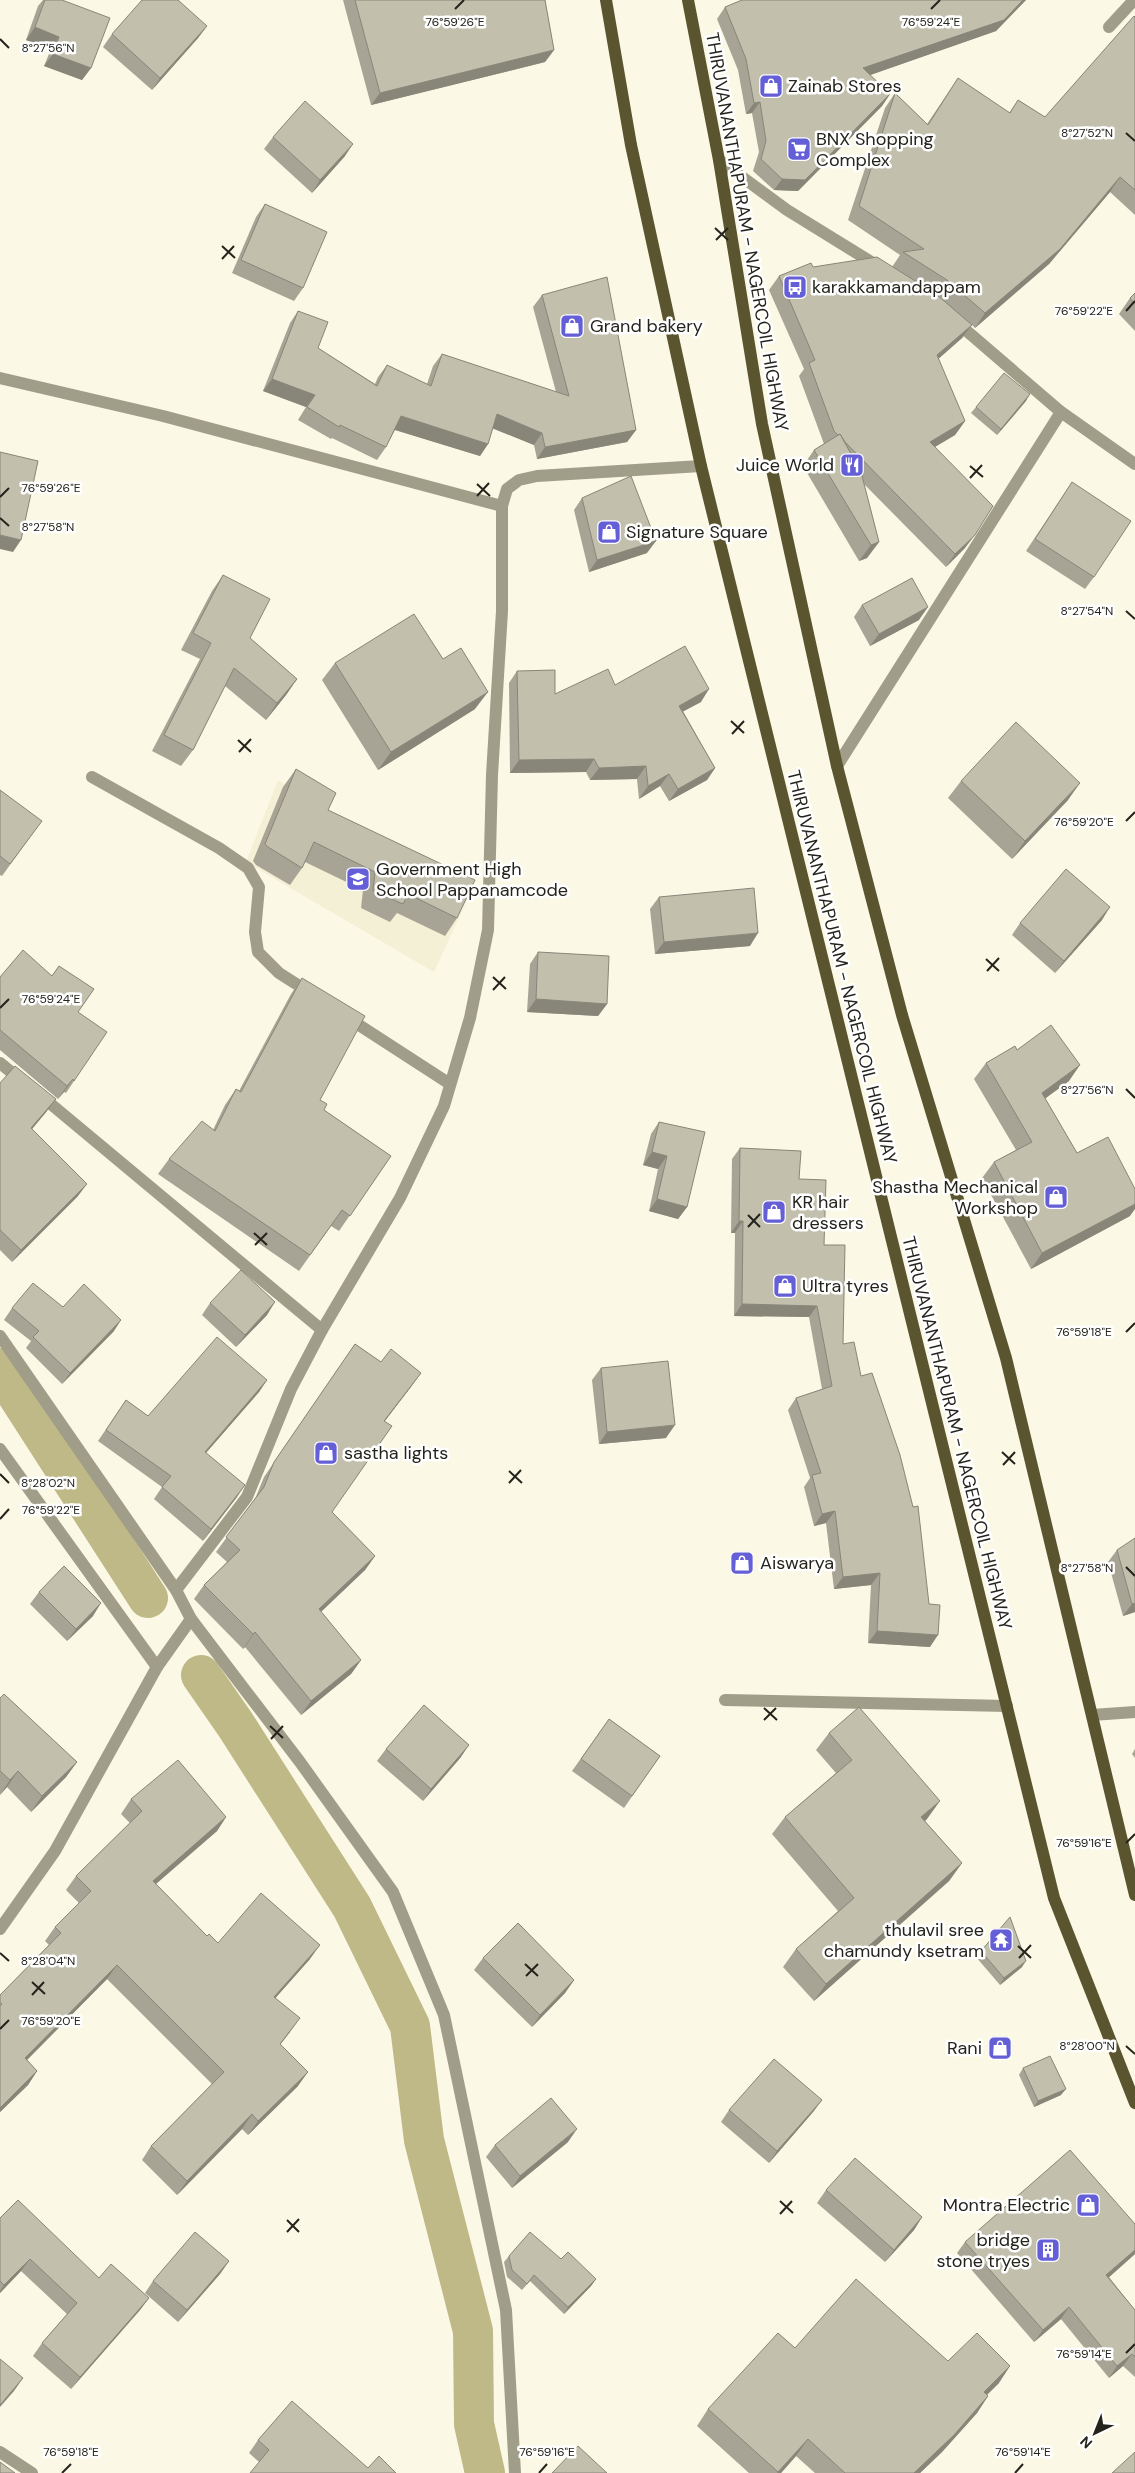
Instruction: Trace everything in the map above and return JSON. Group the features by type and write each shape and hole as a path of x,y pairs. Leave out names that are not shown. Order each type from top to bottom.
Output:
{"main road":[{"name":"THIRUVANANTHAPURAM - NAGERCOIL HIGHWAY","path":"606,0 631,145 701,466 1054,1898 1135,2103"},
{"name":"THIRUVANANTHAPURAM - NAGERCOIL HIGHWAY","path":"688,0 719,160 762,424 837,766 902,1015 1006,1358 1135,1895"}],"street":[{"path":"1109,27 1134,0"},
{"path":"719,160 787,210 891,275"},
{"path":"946,314 1061,412 1135,464"},
{"path":"0,378 163,416 502,506"},
{"path":"837,766 1061,412"},
{"path":"176,1590 246,1497 291,1388 322,1330 400,1198 444,1106 470,1018 488,930 492,775 502,611 502,506 507,489 519,480 537,476 701,466"},
{"path":"92,777 219,848 248,868 258,887 255,932 258,952 279,973 320,1000"},
{"path":"336,1010 450,1084"},
{"path":"0,1063 68,1117 322,1330"},
{"path":"0,1336 176,1590 191,1618 300,1762 393,1892 444,2015 506,2310 515,2473"},
{"path":"0,1449 157,1667"},
{"path":"0,1929 55,1851 157,1667 191,1618"},
{"path":"725,1700 1007,1706"},
{"path":"1092,1715 1135,1712"},
{"path":"0,2452 32,2473"}],"shaded area":[{"name":"Government High School Pappanamcode","path":"278,780 469,896 434,972 246,862"}],"building":[{"path":"45,0 62,0 110,18 91,68 53,54 59,37 35,27"},
{"path":"142,0 178,0 207,26 160,78 112,34"},
{"path":"355,0 545,0 554,50 380,93"},
{"path":"742,0 1023,0 1004,20 863,68 890,94 805,180 782,179 761,159 766,141 760,102 754,103 746,59 725,7"},
{"path":"1134,16 1135,190 1120,177 1060,249 985,313 947,280 903,252 924,249 859,206 895,93 928,125 958,78 1010,113 1018,100 1045,117"},
{"path":"305,101 353,144 320,180 273,137"},
{"path":"265,204 327,232 303,288 241,260"},
{"path":"877,257 936,294 972,325 937,355 965,421 930,442 993,506 975,535 955,554 845,442 840,434 838,435 834,431 809,363 815,360 779,276 811,263 813,267"},
{"path":"607,277 636,430 545,447 542,433 497,414 488,444 401,416 386,447 340,425 339,427 307,407 315,395 272,379 298,311 328,322 318,348 377,386 387,365 431,386 442,354 569,396 542,295"},
{"path":"1135,293 1135,304 1130,298"},
{"path":"1004,373 1030,394 1001,429 976,407"},
{"path":"840,434 861,472 879,542 871,545 814,450"},
{"path":"0,452 38,461 21,540 0,535"},
{"name":"Signature Square","path":"631,476 656,541 597,560 582,498"},
{"path":"1072,482 1131,521 1094,577 1035,539"},
{"path":"223,575 270,599 250,638 297,679 277,703 234,668 193,750 164,735 211,643 193,633"},
{"path":"912,578 928,607 879,634 862,605"},
{"path":"414,614 443,659 461,648 488,692 391,752 335,663"},
{"path":"685,646 709,689 679,706 715,768 678,789 669,774 648,786 646,766 599,768 594,759 519,760 517,671 555,670 555,694 608,669 615,685"},
{"path":"1016,722 1080,783 1025,841 961,781"},
{"path":"296,769 336,793 328,810 475,880 457,918 408,894 403,904 373,891 375,872 314,842 302,868 268,847 265,844"},
{"path":"0,790 42,821 10,864 0,856"},
{"path":"1066,869 1110,907 1064,961 1020,923"},
{"path":"754,888 758,933 664,942 659,897"},
{"path":"23,950 52,976 59,966 94,989 78,1012 107,1032 74,1081 73,1079 67,1086 0,1030 0,977"},
{"path":"538,952 609,956 607,1004 536,999"},
{"path":"302,978 365,1016 320,1100 327,1104 324,1110 391,1156 350,1216 342,1210 310,1255 169,1159 202,1121 215,1131 236,1089 241,1092"},
{"path":"1051,1025 1080,1065 1042,1093 1077,1153 1108,1137 1135,1189 1135,1204 1042,1253 994,1162 1032,1142 986,1063 1015,1046 1017,1050"},
{"path":"15,1066 56,1099 31,1128 87,1184 21,1250 0,1230 0,1083"},
{"path":"659,1122 705,1132 687,1207 657,1199 667,1156 652,1152"},
{"path":"740,1148 801,1151 799,1179 826,1180 824,1245 845,1245 843,1344 854,1342 861,1376 872,1373 900,1455 913,1507 918,1506 929,1604 940,1605 938,1635 877,1631 880,1573 843,1577 835,1511 822,1514 812,1475 821,1473 796,1398 832,1386 817,1306 742,1304 743,1221 739,1221"},
{"path":"241,1270 275,1302 245,1335 210,1303"},
{"path":"33,1283 63,1307 84,1284 121,1320 70,1373 33,1337 39,1331 12,1308"},
{"path":"217,1337 267,1380 205,1452 245,1485 211,1529 162,1487 171,1476 106,1430 126,1400 148,1416"},
{"path":"355,1344 381,1362 391,1349 421,1373 384,1421 392,1426 332,1512 375,1556 319,1609 361,1660 311,1701 255,1632 253,1634 204,1585 240,1550 226,1537 264,1487 274,1462"},
{"path":"668,1361 675,1425 607,1432 601,1368"},
{"path":"1135,1538 1135,1603 1132,1604 1117,1550"},
{"path":"64,1566 101,1603 76,1629 39,1592"},
{"path":"4,1694 77,1762 42,1796 18,1771 10,1780 0,1771 0,1698"},
{"path":"424,1705 469,1745 431,1789 386,1749"},
{"path":"859,1707 940,1801 921,1817 962,1863 826,1984 796,1949 854,1898 785,1817 852,1760 829,1733"},
{"path":"609,1719 660,1756 632,1796 581,1759"},
{"path":"178,1760 226,1817 153,1881 207,1936 209,1934 218,1943 261,1893 320,1945 274,1997 300,2018 280,2044 308,2072 258,2121 252,2114 187,2181 151,2146 224,2072 117,1965 25,2058 37,2071 0,2108 0,2006 2,2004 0,2003 0,1995 61,1933 55,1927 91,1891 76,1876 142,1811 131,1799"},
{"name":"thulavil sree chamundy ksetram","path":"1010,1917 1026,1961 1004,1978 981,1951"},
{"path":"518,1923 574,1980 540,2015 483,1958"},
{"path":"1050,2056 1066,2089 1038,2101 1023,2068"},
{"path":"774,2059 822,2100 777,2151 729,2110"},
{"path":"551,2098 577,2129 520,2176 495,2145"},
{"name":"bridge stone tryes","path":"1070,2150 1135,2224 1135,2250 1106,2275 1135,2310 1135,2357 1132,2354 1117,2366 1069,2307 1043,2330 965,2242"},
{"path":"855,2158 922,2217 894,2250 826,2190"},
{"path":"18,2200 99,2278 111,2264 149,2298 80,2377 42,2343 77,2303 30,2259 4,2285 0,2281 0,2218"},
{"path":"195,2232 229,2261 187,2310 153,2281"},
{"path":"530,2232 561,2259 568,2252 596,2279 568,2307 534,2275 527,2284 512,2270 509,2256"},
{"path":"856,2279 948,2361 977,2333 1010,2366 984,2392 988,2396 954,2435 914,2473 845,2473 808,2439 778,2472 708,2409 778,2333 795,2348"},
{"path":"0,2359 23,2378 0,2405"},
{"path":"292,2401 368,2468 379,2456 396,2473 250,2473 269,2450 258,2440"},
{"path":"578,2446 607,2473 552,2473"},
{"path":"1135,2452 1135,2473 1112,2473"},
{"path":"0,2462 15,2473 0,2473"}],"waterway":[{"path":"0,1368 148,1598"},
{"path":"201,1675 235,1724 352,1907 410,2026 424,2140 473,2331 474,2424 485,2473"}],"place":[{"name":"Zainab Stores","path":"771,86"},
{"name":"BNX Shopping Complex","path":"799,149"},
{"name":"karakkamandappam","path":"795,287"},
{"name":"Grand bakery","path":"572,326"},
{"name":"Juice World","path":"852,465"},
{"name":"Signature Square","path":"609,532"},
{"name":"Government High School Pappanamcode","path":"358,879"},
{"name":"Shastha Mechanical Workshop","path":"1056,1197"},
{"name":"KR hair dressers","path":"774,1212"},
{"name":"Ultra tyres","path":"785,1286"},
{"name":"sastha lights","path":"326,1453"},
{"name":"Aiswarya","path":"742,1563"},
{"name":"thulavil sree chamundy ksetram","path":"1001,1940"},
{"name":"Rani","path":"1000,2048"},
{"name":"Montra Electric","path":"1088,2205"},
{"name":"bridge stone tryes","path":"1048,2250"}]}
